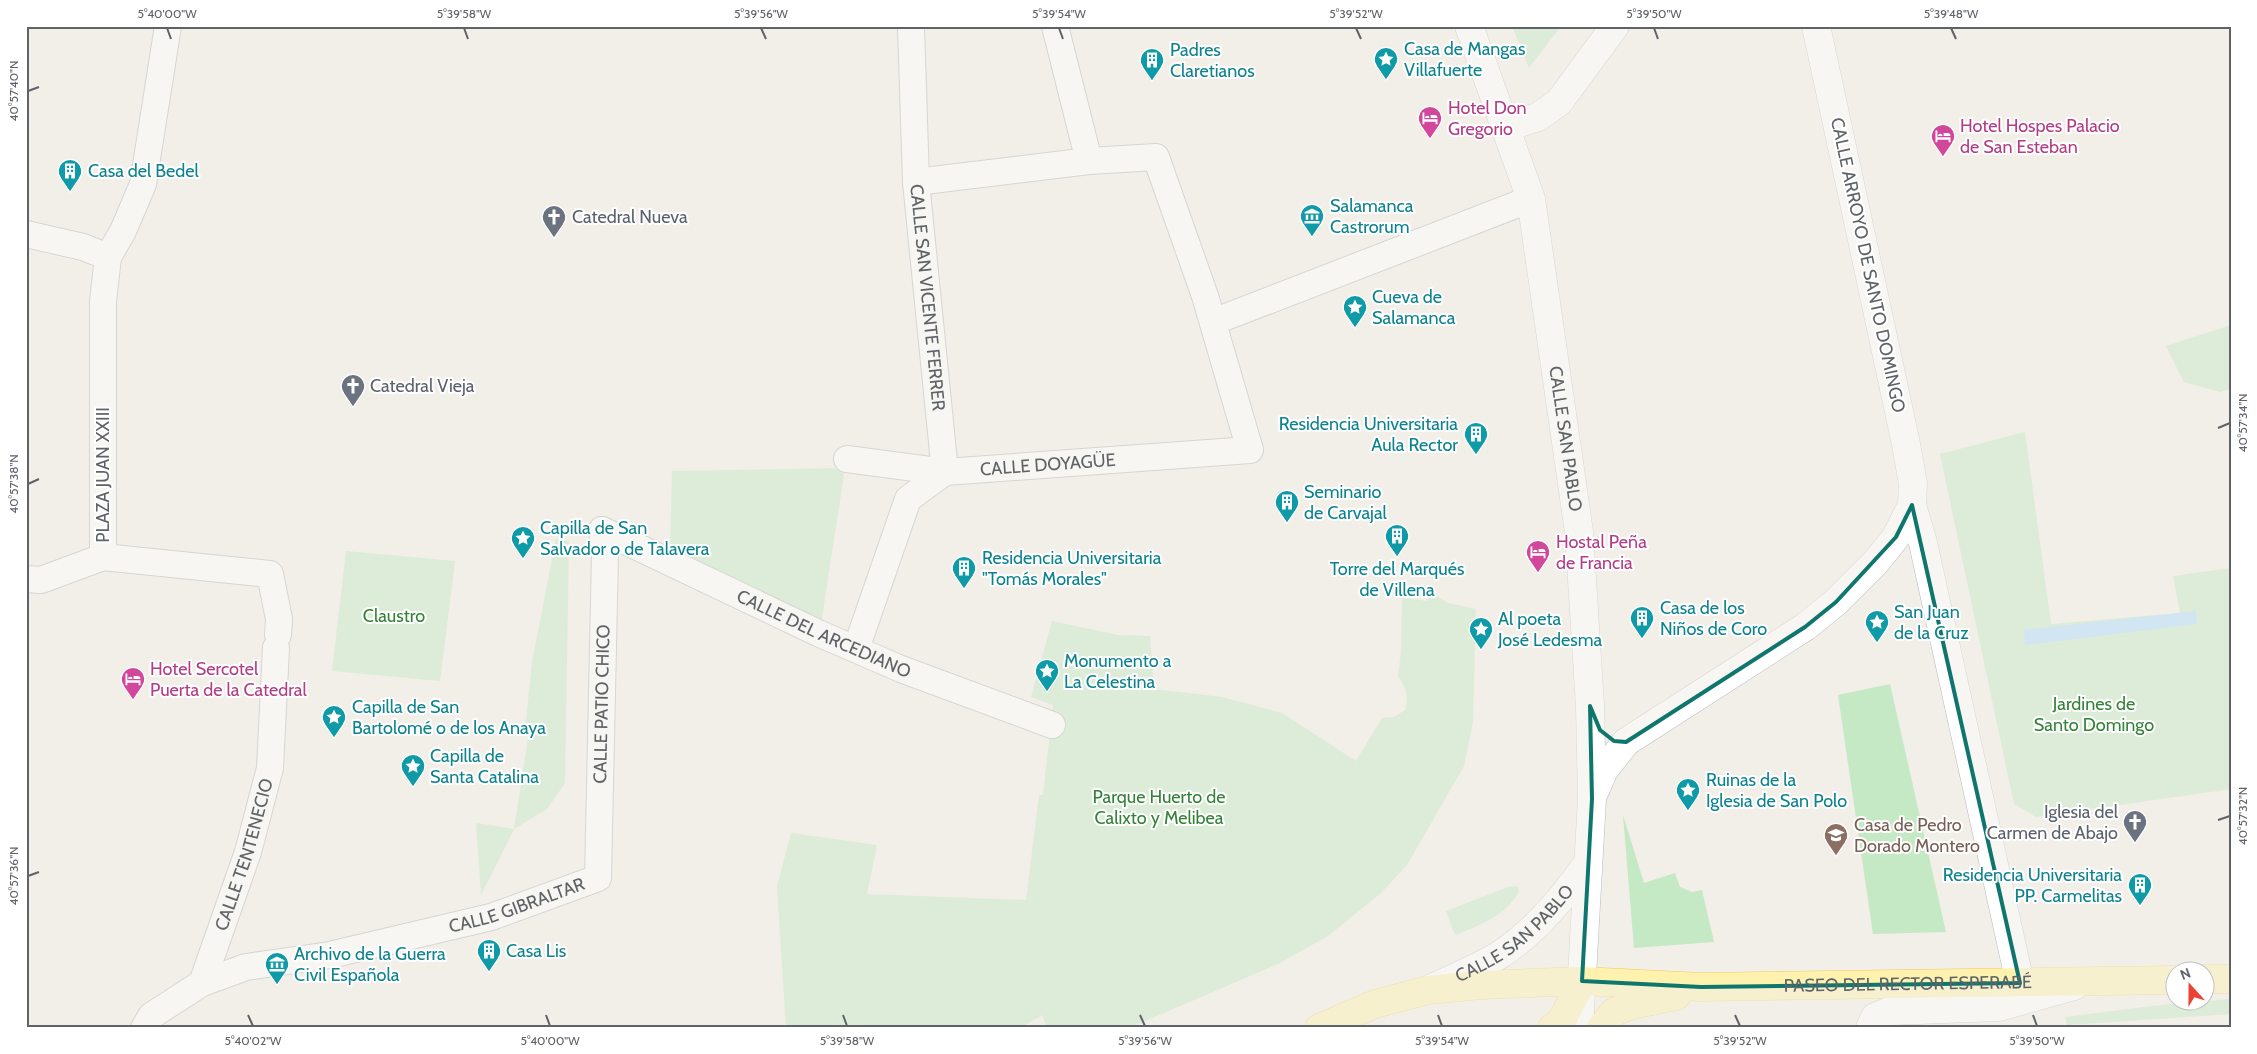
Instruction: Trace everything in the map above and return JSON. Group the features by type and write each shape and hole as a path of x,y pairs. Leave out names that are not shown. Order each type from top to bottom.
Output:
{"main road":[{"name":"CALLE SAN PABLO","path":"1469,26 1531,199 1579,532 1590,706 1592,799 1579,1028"},
{"path":"1506,127 1538,117 1558,102 1615,26"},
{"name":"CALLE ARROYO DE SANTO DOMINGO","path":"1816,26 1906,444 1913,484 1912,505 1923,543 2020,983"},
{"name":"CALLE ARROYO DE SANTO DOMINGO","path":"1592,799 1604,770 1626,742 1805,627 1836,602 1876,562 1896,538 1912,505"},
{"path":"1590,706 1600,730 1614,741 1626,742"},
{"name":"CALLE SAN PABLO","path":"1428,990 1479,967 1502,953 1543,919 1563,897 1588,863"},
{"path":"2214,979 2231,978"},
{"name":"PASEO DEL RECTOR ESPERABÉ","path":"1319,1028 1375,1004 1428,990 1582,981 1724,986 2164,980"},
{"path":"1552,1028 1562,1020 1582,981"},
{"name":"PASEO DEL RECTOR ESPERABÉ","path":"1870,1028 1875,1017 1890,1011 1999,1007 2090,981"},
{"name":"PASEO DEL RECTOR ESPERABÉ","path":"1601,1028 1614,1012 1632,1005 1724,986"}],"street":[{"path":"26,234 83,248 108,257 123,231 144,184 168,26"},
{"path":"911,26 916,182"},
{"path":"1055,26 1089,161"},
{"name":"CALLE SAN VICENTE FERRER","path":"945,472 916,182 1089,161 1156,157 1213,322"},
{"path":"1213,322 1531,199"},
{"name":"PLAZA JUAN XXIII","path":"108,257 103,301 104,557 270,574"},
{"name":"CALLE DOYAGÜE","path":"847,459 945,472 1250,450 1213,322"},
{"path":"856,649 908,499 945,472"},
{"name":"CALLE DEL ARCEDIANO","path":"602,530 902,669 1052,725"},
{"name":"CALLE PATIO CHICO","path":"598,878 605,554 602,530"},
{"path":"26,579 41,580 104,557"},
{"name":"CALLE TENTENECIO","path":"202,983 248,852 270,768 279,619 270,574"},
{"name":"CALLE GIBRALTAR","path":"202,983 246,967 330,955 490,917 598,878"},
{"path":"144,1028 151,1016 202,983"}],"highlighted area":[{"path":"1912,505 2020,983 1701,987 1582,981 1592,799 1590,706 1600,730 1614,741 1626,742 1805,627 1836,602 1896,537"}],"green space":[{"path":"1512,26 1561,26 1529,68"},
{"path":"2231,325 2231,389 2220,392 2184,382 2166,346"},
{"name":"Jardines de Santo Domingo","path":"2025,432 2051,624 2180,613 2173,576 2231,568 2231,789 2036,817 2014,804 1940,454"},
{"path":"845,468 821,624 670,551 672,471"},
{"path":"556,539 569,541 565,783 547,809 514,829 529,732 525,731 532,662"},
{"name":"Claustro","path":"346,551 455,561 440,681 332,671"},
{"name":"Parque Huerto de Calixto y Melibea","path":"1427,590 1448,603 1476,609 1473,721 1464,766 1407,865 1381,893 1328,936 1280,963 1129,1028 1047,1028 1042,1015 1020,1028 786,1028 777,886 791,833 877,845 867,894 1026,900 1039,795 1043,795 1053,705 1031,697 1052,621 1118,635 1150,636 1154,689 1222,697 1282,713 1356,761 1382,718 1394,717 1405,710 1407,699 1405,688 1398,676 1401,652 1402,598 1428,601"},
{"path":"1890,684 1946,932 1873,934 1838,695"},
{"path":"1623,815 1644,883 1675,873 1680,887 1692,892 1702,890 1714,942 1634,948"},
{"path":"476,823 514,829 481,895"},
{"path":"1511,886 1518,887 1519,892 1499,914 1455,935 1446,911"},
{"path":"2231,999 2231,1014 2067,1025 2065,1017 2164,1005 2164,1012 2214,1012 2214,1001"}],"water":[{"path":"2196,611 2197,624 2025,645 2024,630"}],"place":[{"name":"Casa de Mangas Villafuerte","path":"1386,80"},
{"name":"Padres Claretianos","path":"1152,81"},
{"name":"Hotel Don Gregorio","path":"1430,139"},
{"name":"Hotel Hospes Palacio de San Esteban","path":"1943,157"},
{"name":"Casa del Bedel","path":"70,192"},
{"name":"Salamanca Castrorum","path":"1312,237"},
{"name":"Catedral Nueva","path":"554,238"},
{"name":"Cueva de Salamanca","path":"1355,328"},
{"name":"Catedral Vieja","path":"353,407"},
{"name":"Residencia Universitaria Aula Rector","path":"1476,455"},
{"name":"Seminario de Carvajal","path":"1287,523"},
{"name":"Torre del Marqués de Villena","path":"1397,557"},
{"name":"Capilla de San Salvador o de Talavera","path":"523,559"},
{"name":"Hostal Peña de Francia","path":"1538,573"},
{"name":"Residencia Universitaria \"Tomás Morales\"","path":"964,589"},
{"name":"Casa de los Niños de Coro","path":"1642,639"},
{"name":"San Juan de la Cruz","path":"1877,643"},
{"name":"Al poeta José Ledesma","path":"1481,650"},
{"name":"Monumento a La Celestina","path":"1047,692"},
{"name":"Hotel Sercotel Puerta de la Catedral","path":"133,700"},
{"name":"Capilla de San Bartolomé o de los Anaya","path":"334,738"},
{"name":"Capilla de Santa Catalina","path":"413,787"},
{"name":"Ruinas de la Iglesia de San Polo","path":"1688,811"},
{"name":"Iglesia del Carmen de Abajo","path":"2135,843"},
{"name":"Casa de Pedro Dorado Montero","path":"1836,856"},
{"name":"Residencia Universitaria PP. Carmelitas","path":"2140,906"},
{"name":"Casa Lis","path":"489,972"},
{"name":"Archivo de la Guerra Civil Española","path":"277,985"}]}
